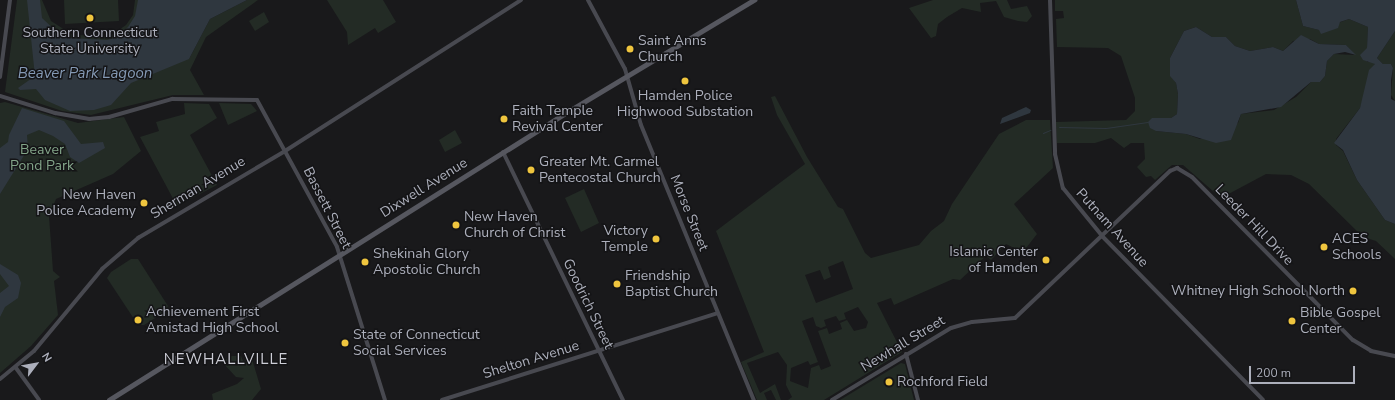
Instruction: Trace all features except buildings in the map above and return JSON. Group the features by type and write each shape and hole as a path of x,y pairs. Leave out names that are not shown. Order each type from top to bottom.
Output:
{"main road":[{"path":"0,77 10,0"},
{"name":"Sherman Avenue","path":"0,379 16,368 48,336 102,269 122,251 189,206 285,151 521,0"},
{"name":"Morse Street","path":"588,0 610,38 626,76 640,119 754,400"},
{"name":"Dixwell Avenue","path":"109,400 503,152 626,76 754,0"},
{"name":"Putnam Avenue","path":"1050,0 1057,170 1067,196 1103,237 1263,400"},
{"name":"Bassett Street","path":"0,96 55,113 89,119 109,117 172,99 257,100 340,255 385,400"},
{"name":"Goodrich Street","path":"503,152 623,400"},
{"name":"Leeder Hill Drive","path":"1103,237 1170,171 1180,169 1353,340 1376,353 1395,356"},
{"name":"Newhall Street","path":"832,400 906,354 958,325 1016,318 1103,237"},
{"name":"Shelton Avenue","path":"442,400 718,314"},
{"path":"906,354 918,400"},
{"path":"16,368 39,400"}],"green space":[{"name":"Beaver Park Lagoon","path":"17,0 42,0 51,21 73,35 110,36 126,25 133,15 135,0 210,0 189,59 210,19 247,0 258,0 206,37 190,70 204,95 173,95 91,115 62,111 5,92"},
{"path":"64,0 118,0 119,21 65,24"},
{"path":"327,0 383,0 396,22 378,33 375,28 348,45 347,32"},
{"path":"933,0 1007,0 1011,9 1027,6 1032,16 1027,22 1018,21 1004,17 996,1 980,3 981,12 962,8 938,24 936,36 931,38 909,8"},
{"path":"1055,0 1296,0 1303,26 1319,30 1349,19 1368,27 1367,62 1373,61 1375,64 1360,108 1336,139 1336,145 1343,151 1357,180 1385,220 1395,224 1395,259 1376,241 1363,237 1309,184 1291,175 1266,174 1221,198 1183,165 1172,165 1155,180 1151,176 1146,177 1137,167 1145,159 1144,143 1131,143 1124,148 1111,138 1095,143 1057,143 1056,122 1126,120 1135,111 1135,98 1121,56 1108,48 1057,47 1056,19 1064,18 1063,11 1055,11","holes":["1196,27 1212,37 1226,37 1235,46 1250,51 1273,47 1283,51 1293,41 1310,39 1319,44 1346,45 1355,55 1334,54 1327,61 1325,76 1320,82 1311,82 1296,97 1274,110 1241,114 1238,123 1200,139 1186,134 1156,131 1152,118 1171,118 1177,114 1178,94 1176,83 1171,76 1170,58 1184,31"]},
{"path":"264,12 269,22 255,31 249,21"},
{"path":"1395,31 1395,101 1391,95 1393,68 1391,64 1383,64 1377,58"},
{"path":"775,96 807,157 838,207 843,209 865,253 871,258 919,245 931,231 944,221 952,204 999,134 1026,120 1050,120 1053,168 1014,204 1037,234 1023,252 1006,244 991,260 986,256 960,280 953,279 894,305 891,298 877,303 902,352 824,400 788,400 792,397 786,385 787,365 778,352 747,363 760,393 775,384 781,400 776,400 771,390 764,393 767,400 757,400 741,362 764,352 716,231 805,164 777,115 771,97","holes":["843,261 853,289 816,303 805,275 820,270 824,280 831,277 828,267","858,307 868,322 866,328 854,331 847,320 840,323 842,329 829,334 827,328 818,331 831,366 821,370 819,365 811,368 808,388 790,381 791,368 808,361 810,365 818,362 802,321 813,317 816,326 821,328 826,326 824,320 836,316 839,321 846,319 844,313"]},
{"name":"Beaver Pond Park","path":"5,102 78,123 124,117 141,151 113,174 56,199 49,216 53,271 60,277 54,281 58,315 31,346 0,373 0,103"},
{"path":"184,103 209,104 217,118 190,135 217,185 177,206 140,137 159,131 156,122 185,114"},
{"path":"219,103 251,104 257,111 228,125"},
{"path":"455,130 462,143 445,152 439,140"},
{"path":"584,189 599,223 581,232 565,198"},
{"path":"131,259 138,259 168,306 165,312 144,325 138,325 107,278 111,272"},
{"path":"232,356 241,356 243,361 252,359 261,389 252,400 213,400 212,394 237,384 244,378 236,377 221,361"},
{"name":"Rochford Field","path":"901,363 905,364 914,400 840,400"}],"water":[{"name":"Beaver Park Lagoon","path":"27,0 40,0 42,18 57,32 70,38 107,40 118,37 128,27 135,16 138,0 247,0 210,19 189,59 131,83 111,105 94,110 70,111 45,100 36,89 20,90 18,88 35,76"},
{"path":"1296,0 1395,0 1395,31 1377,58 1383,64 1391,64 1393,68 1391,80 1391,99 1395,101 1395,224 1385,220 1357,180 1343,150 1334,143 1360,108 1369,70 1375,64 1363,60 1360,55 1367,48 1368,27 1349,19 1340,22 1338,28 1321,34 1319,30 1303,26"},
{"path":"1196,27 1212,37 1226,37 1235,46 1250,51 1273,47 1283,51 1301,35 1319,44 1346,45 1356,55 1345,52 1334,54 1327,61 1325,76 1320,82 1311,82 1281,107 1241,114 1231,140 1216,143 1186,134 1156,131 1150,128 1148,122 1152,118 1171,118 1177,114 1178,94 1176,83 1170,76 1170,58 1184,31"},
{"path":"1026,107 1031,110 1030,113 1000,124 1002,118"},
{"path":"22,108 64,121 81,144 103,142 105,148 79,163 70,157 65,144 53,136 39,130 27,135 28,149 0,194 0,148 8,142 9,135"},
{"path":"0,264 18,275 21,283 18,298 5,307 0,317 0,293 9,286 0,274"}],"waterway":[{"path":"1059,127 1106,128 1148,122"},
{"path":"1043,133 1050,130"}],"place":[{"name":"Southern Connecticut State University","path":"90,18"},
{"name":"Saint Anns Church","path":"630,49"},
{"name":"Hamden Police Highwood Substation","path":"685,81"},
{"name":"Faith Temple Revival Center","path":"504,119"},
{"name":"Greater Mt. Carmel Pentecostal Church","path":"531,170"},
{"name":"New Haven Police Academy","path":"144,203"},
{"name":"New Haven Church of Christ","path":"456,225"},
{"name":"Victory Temple","path":"656,239"},
{"name":"ACES Schools","path":"1324,247"},
{"name":"Islamic Center of Hamden","path":"1046,260"},
{"name":"Shekinah Glory Apostolic Church","path":"365,262"},
{"name":"Friendship Baptist Church","path":"617,284"},
{"name":"Whitney High School North","path":"1353,291"},
{"name":"Achievement First Amistad High School","path":"138,320"},
{"name":"Bible Gospel Center","path":"1292,321"},
{"name":"State of Connecticut Social Services","path":"345,343"},
{"name":"Rochford Field","path":"889,382"}],"district":[{"name":"NEWHALLVILLE","path":"226,360"}]}
